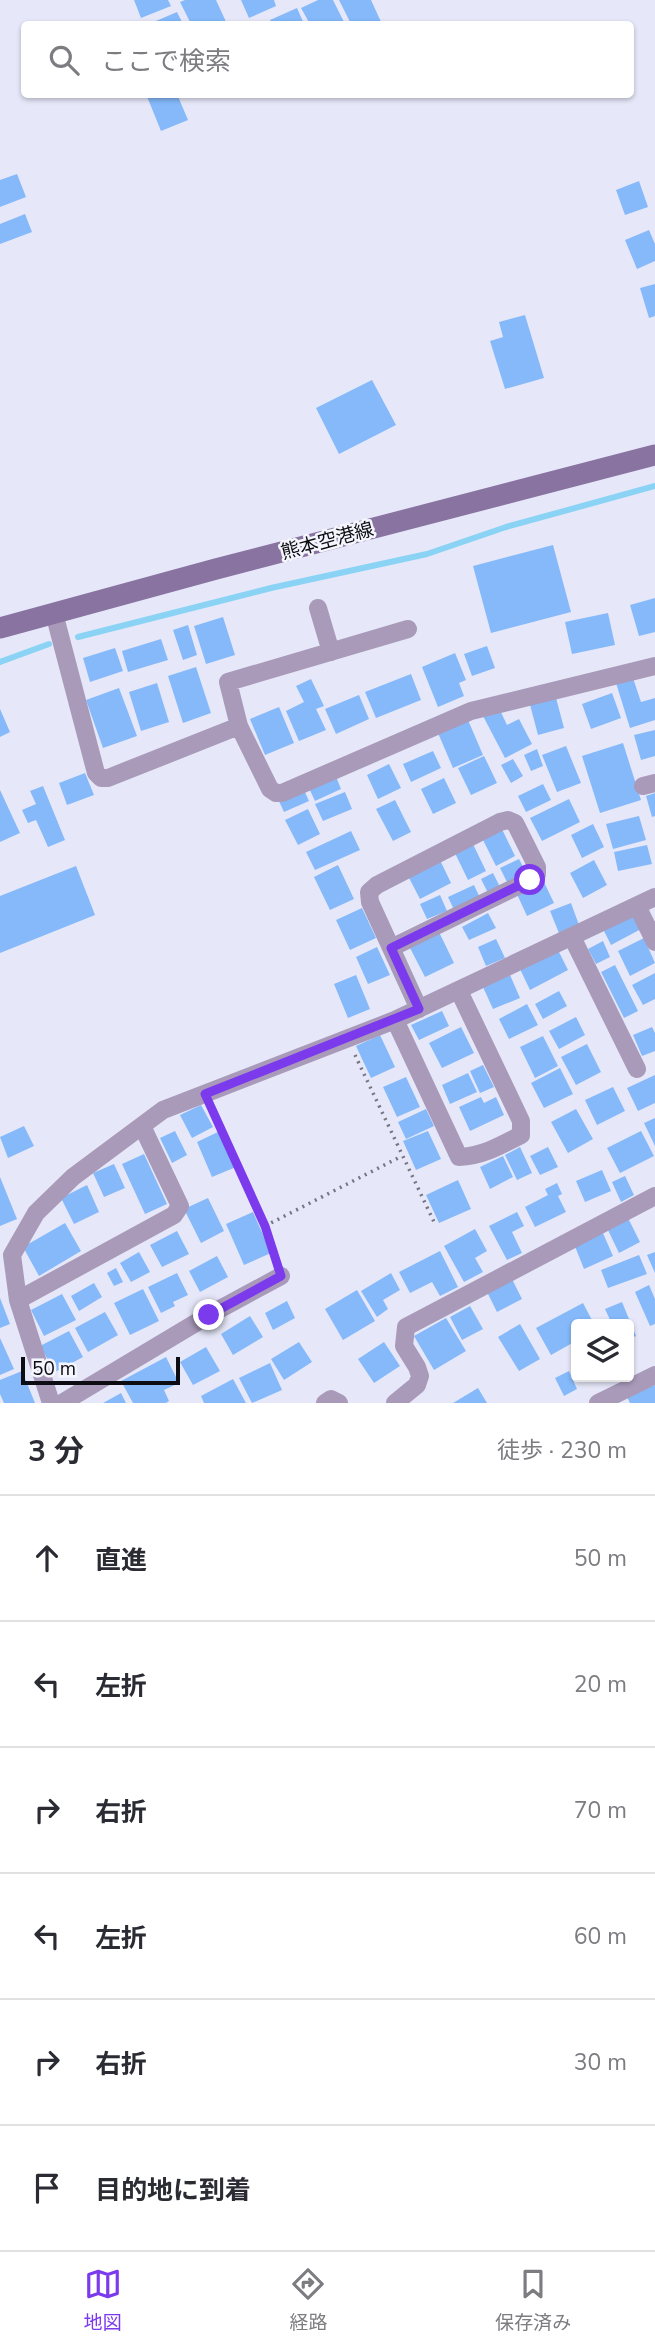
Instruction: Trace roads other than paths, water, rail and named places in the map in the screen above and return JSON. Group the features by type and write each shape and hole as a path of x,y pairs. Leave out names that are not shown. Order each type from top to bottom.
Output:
{"main road":[{"name":"熊本空港線","path":"0,628 655,454"}],"street":[{"path":"318,607 331,652"},
{"path":"54,613 96,773 101,778 108,778 239,726"},
{"path":"408,629 228,682 239,726 275,793 282,793 471,711 655,666"},
{"path":"391,948 530,880 537,874 537,867 515,823 508,820 500,822 377,885 369,892 370,902 391,948 419,1009"},
{"path":"51,1403 18,1300 12,1255 36,1213 73,1177 163,1110 395,1020 655,897"},
{"path":"637,906 655,942"},
{"path":"572,937 637,1069"},
{"path":"395,1020 459,1157 477,1156 495,1149 521,1135 521,1121 459,991"},
{"path":"18,1300 174,1214 180,1206 142,1126"},
{"path":"395,1403 417,1385 420,1376 404,1346 406,1328 655,1196"},
{"path":"62,1403 281,1276"},
{"path":"598,1403 655,1376"},
{"path":"325,1403 331,1399 339,1403"}],"waterway":[{"path":"78,637 271,588 427,554 506,527 655,486"},
{"path":"0,662 49,644"}]}
